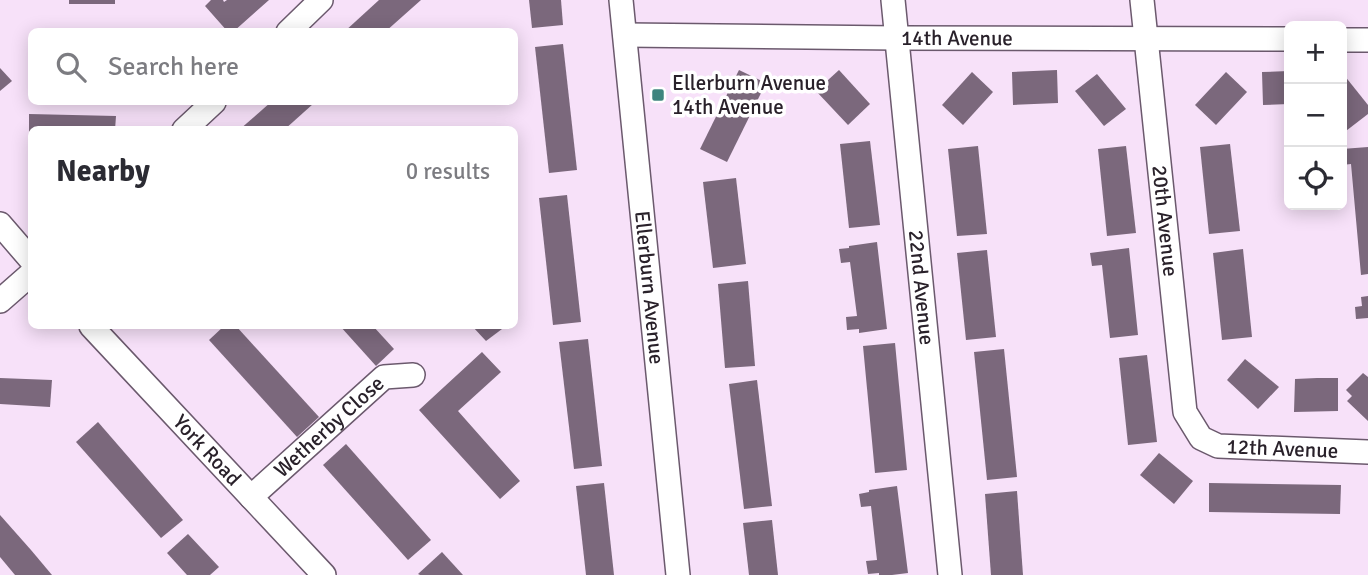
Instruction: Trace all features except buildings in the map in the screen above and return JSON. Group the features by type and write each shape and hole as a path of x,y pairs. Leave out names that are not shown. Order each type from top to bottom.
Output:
{"street":[{"path":"292,28 321,0"},
{"name":"Ellerburn Avenue","path":"621,0 678,575"},
{"name":"22nd Avenue","path":"893,0 950,575"},
{"name":"20th Avenue","path":"1142,0 1185,412 1201,438"},
{"name":"14th Avenue","path":"625,35 1284,40"},
{"path":"1347,40 1368,40"},
{"path":"188,126 211,105"},
{"path":"0,224 28,256"},
{"path":"0,301 28,276"},
{"name":"York Road","path":"95,329 324,575"},
{"name":"Wetherby Close","path":"251,497 384,377 413,375"},
{"name":"12th Avenue","path":"1201,438 1218,446 1368,452"}],"place":[{"name":"Ellerburn Avenue 14th Avenue","path":"658,95"}]}
